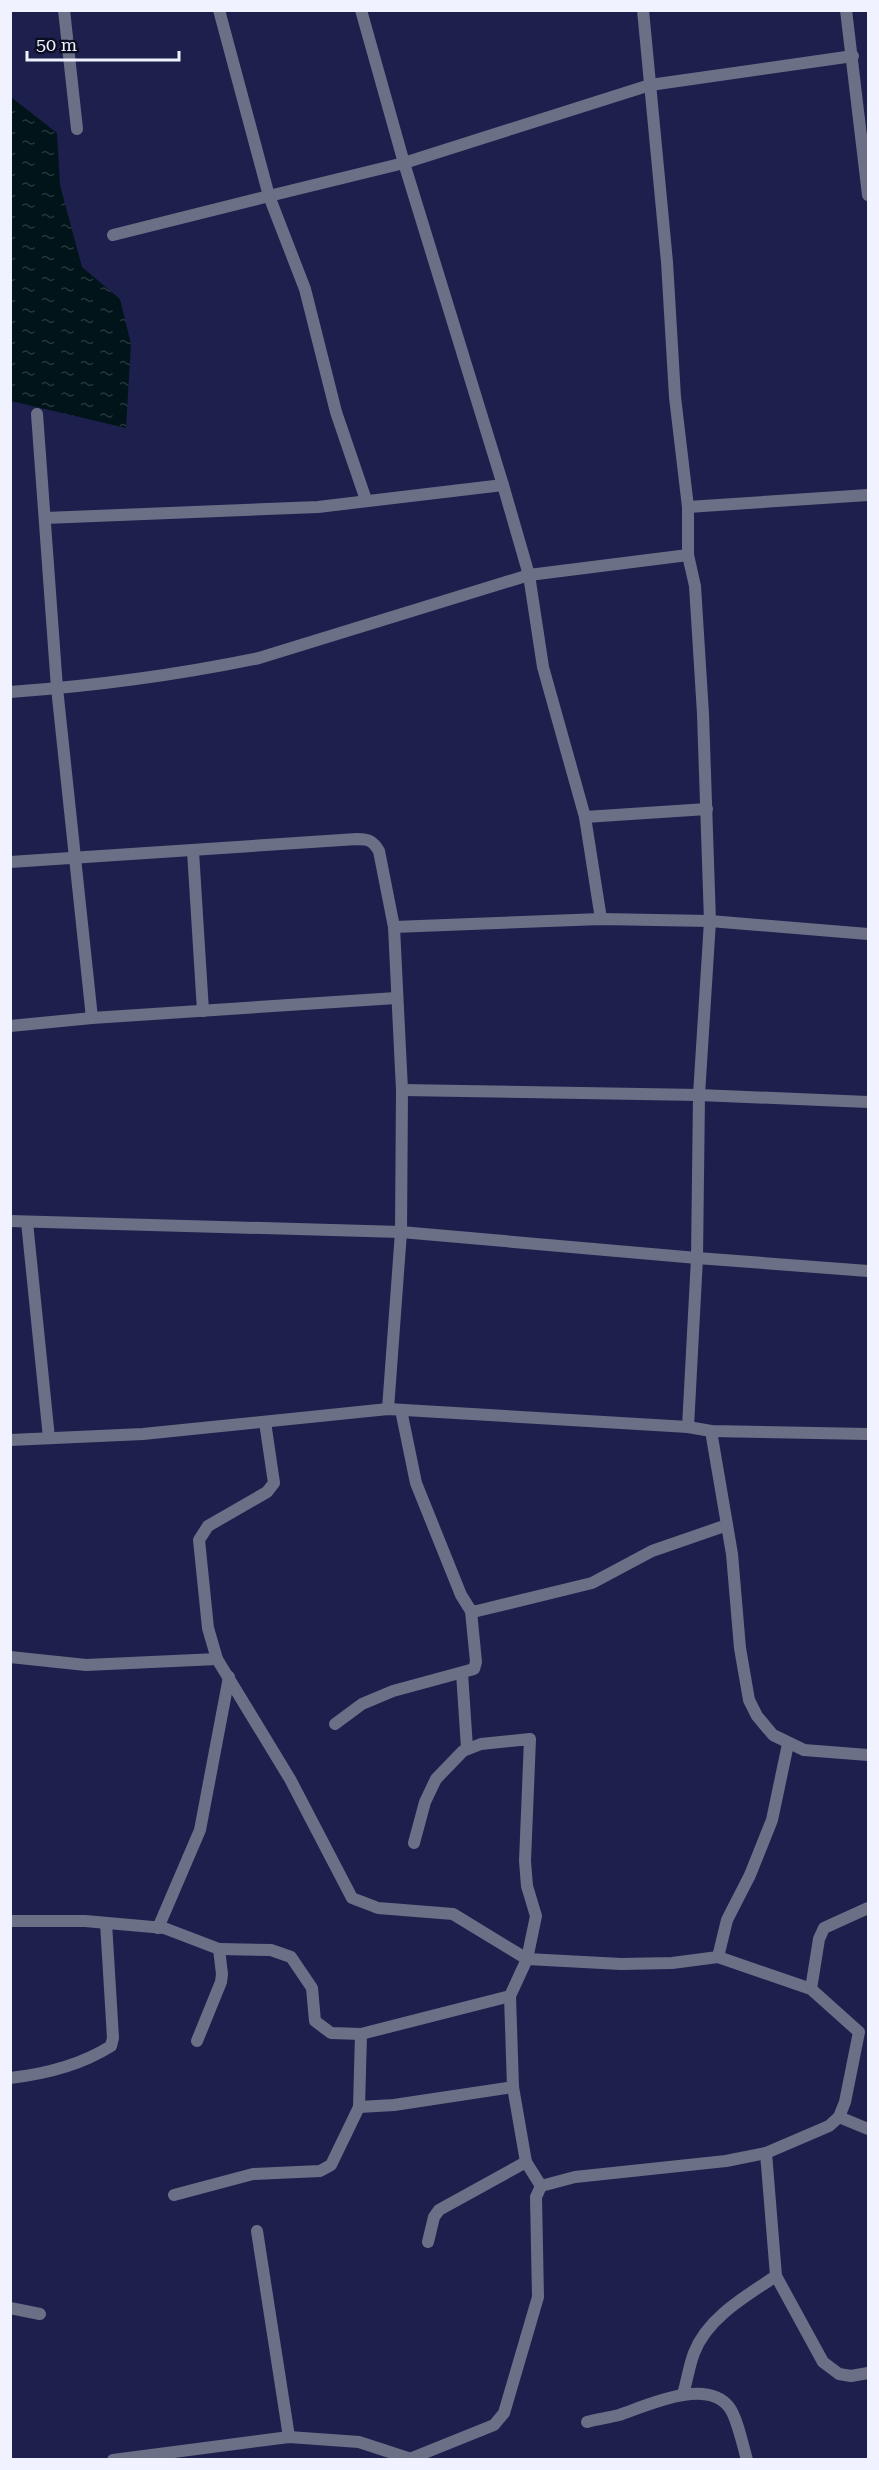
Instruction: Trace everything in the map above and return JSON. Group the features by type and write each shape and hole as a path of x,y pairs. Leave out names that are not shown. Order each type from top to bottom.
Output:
{"street":[{"path":"64,10 77,129"},
{"path":"219,10 269,196 305,289 336,412 366,500"},
{"path":"361,10 404,163 504,485 529,575 543,667 585,817 601,920"},
{"path":"643,10 667,262 675,398 688,507 688,555 695,586 707,809 710,921 699,1095 697,1258 688,1427"},
{"path":"846,10 868,195"},
{"path":"113,235 404,163 650,85 853,56"},
{"path":"37,414 57,688 92,1018"},
{"path":"45,518 318,507 504,485"},
{"path":"688,507 868,495"},
{"path":"10,692 164,675 259,658 529,575 688,555"},
{"path":"585,817 707,809"},
{"path":"10,862 368,839 375,843 379,851 394,927 402,1090 401,1232 394,1410 416,1483 461,1595 471,1611 476,1662 474,1669 393,1691 362,1704 335,1724"},
{"path":"193,851 202,1011"},
{"path":"394,927 601,920 710,921 868,934"},
{"path":"10,1026 92,1018 396,998"},
{"path":"402,1090 699,1095 868,1102"},
{"path":"10,1221 401,1232 868,1271"},
{"path":"27,1222 48,1438"},
{"path":"10,1440 143,1434 394,1410 688,1427 711,1431 868,1434"},
{"path":"113,2460 290,2437 359,2442 407,2459 494,2425 504,2413 538,2297 536,2197 541,2186 548,2182 575,2177 726,2161 766,2153 829,2126 838,2117 846,2102 864,2032 811,1989 718,1958 672,1963 621,1964 527,1959 453,1914 378,1908 352,1898 305,1806 217,1659 208,1628 199,1540 208,1526 267,1492 274,1483 265,1422"},
{"path":"711,1431 727,1525 740,1648 749,1700 757,1716 773,1735 788,1744 804,1750 868,1755"},
{"path":"471,1611 592,1582 652,1551 727,1525"},
{"path":"10,1657 86,1665 217,1659"},
{"path":"462,1673 467,1748"},
{"path":"158,1928 200,1830 229,1677"},
{"path":"414,1843 424,1802 436,1779 467,1748 492,1742 527,1739 531,1741 525,1861 527,1886 536,1916 527,1959 510,1996 513,2087 526,2162 541,2186"},
{"path":"718,1958 727,1920 750,1875 772,1820 788,1744"},
{"path":"811,1989 819,1939 824,1928 868,1908"},
{"path":"10,1921 106,1923 158,1928 219,1949 271,1950 291,1957 312,1988 315,2020 331,2033 361,2034 510,1996"},
{"path":"10,2078 58,2070 111,2046 113,2038 106,1923"},
{"path":"197,2041 221,1982 219,1949"},
{"path":"174,2195 253,2174 326,2169 335,2159 359,2107 361,2034"},
{"path":"359,2107 394,2105 513,2087"},
{"path":"838,2117 868,2129"},
{"path":"766,2153 776,2277 823,2362 839,2374 851,2376 868,2373"},
{"path":"428,2242 434,2217 439,2210 526,2162"},
{"path":"257,2231 290,2437"},
{"path":"683,2394 694,2352 711,2325 749,2294 776,2277"},
{"path":"10,2308 40,2314"},
{"path":"586,2422 616,2416 683,2394 714,2397 730,2408 747,2460"}],"water":[{"path":"11,97 57,133 60,185 82,267 120,299 131,344 126,428 11,401"}]}
